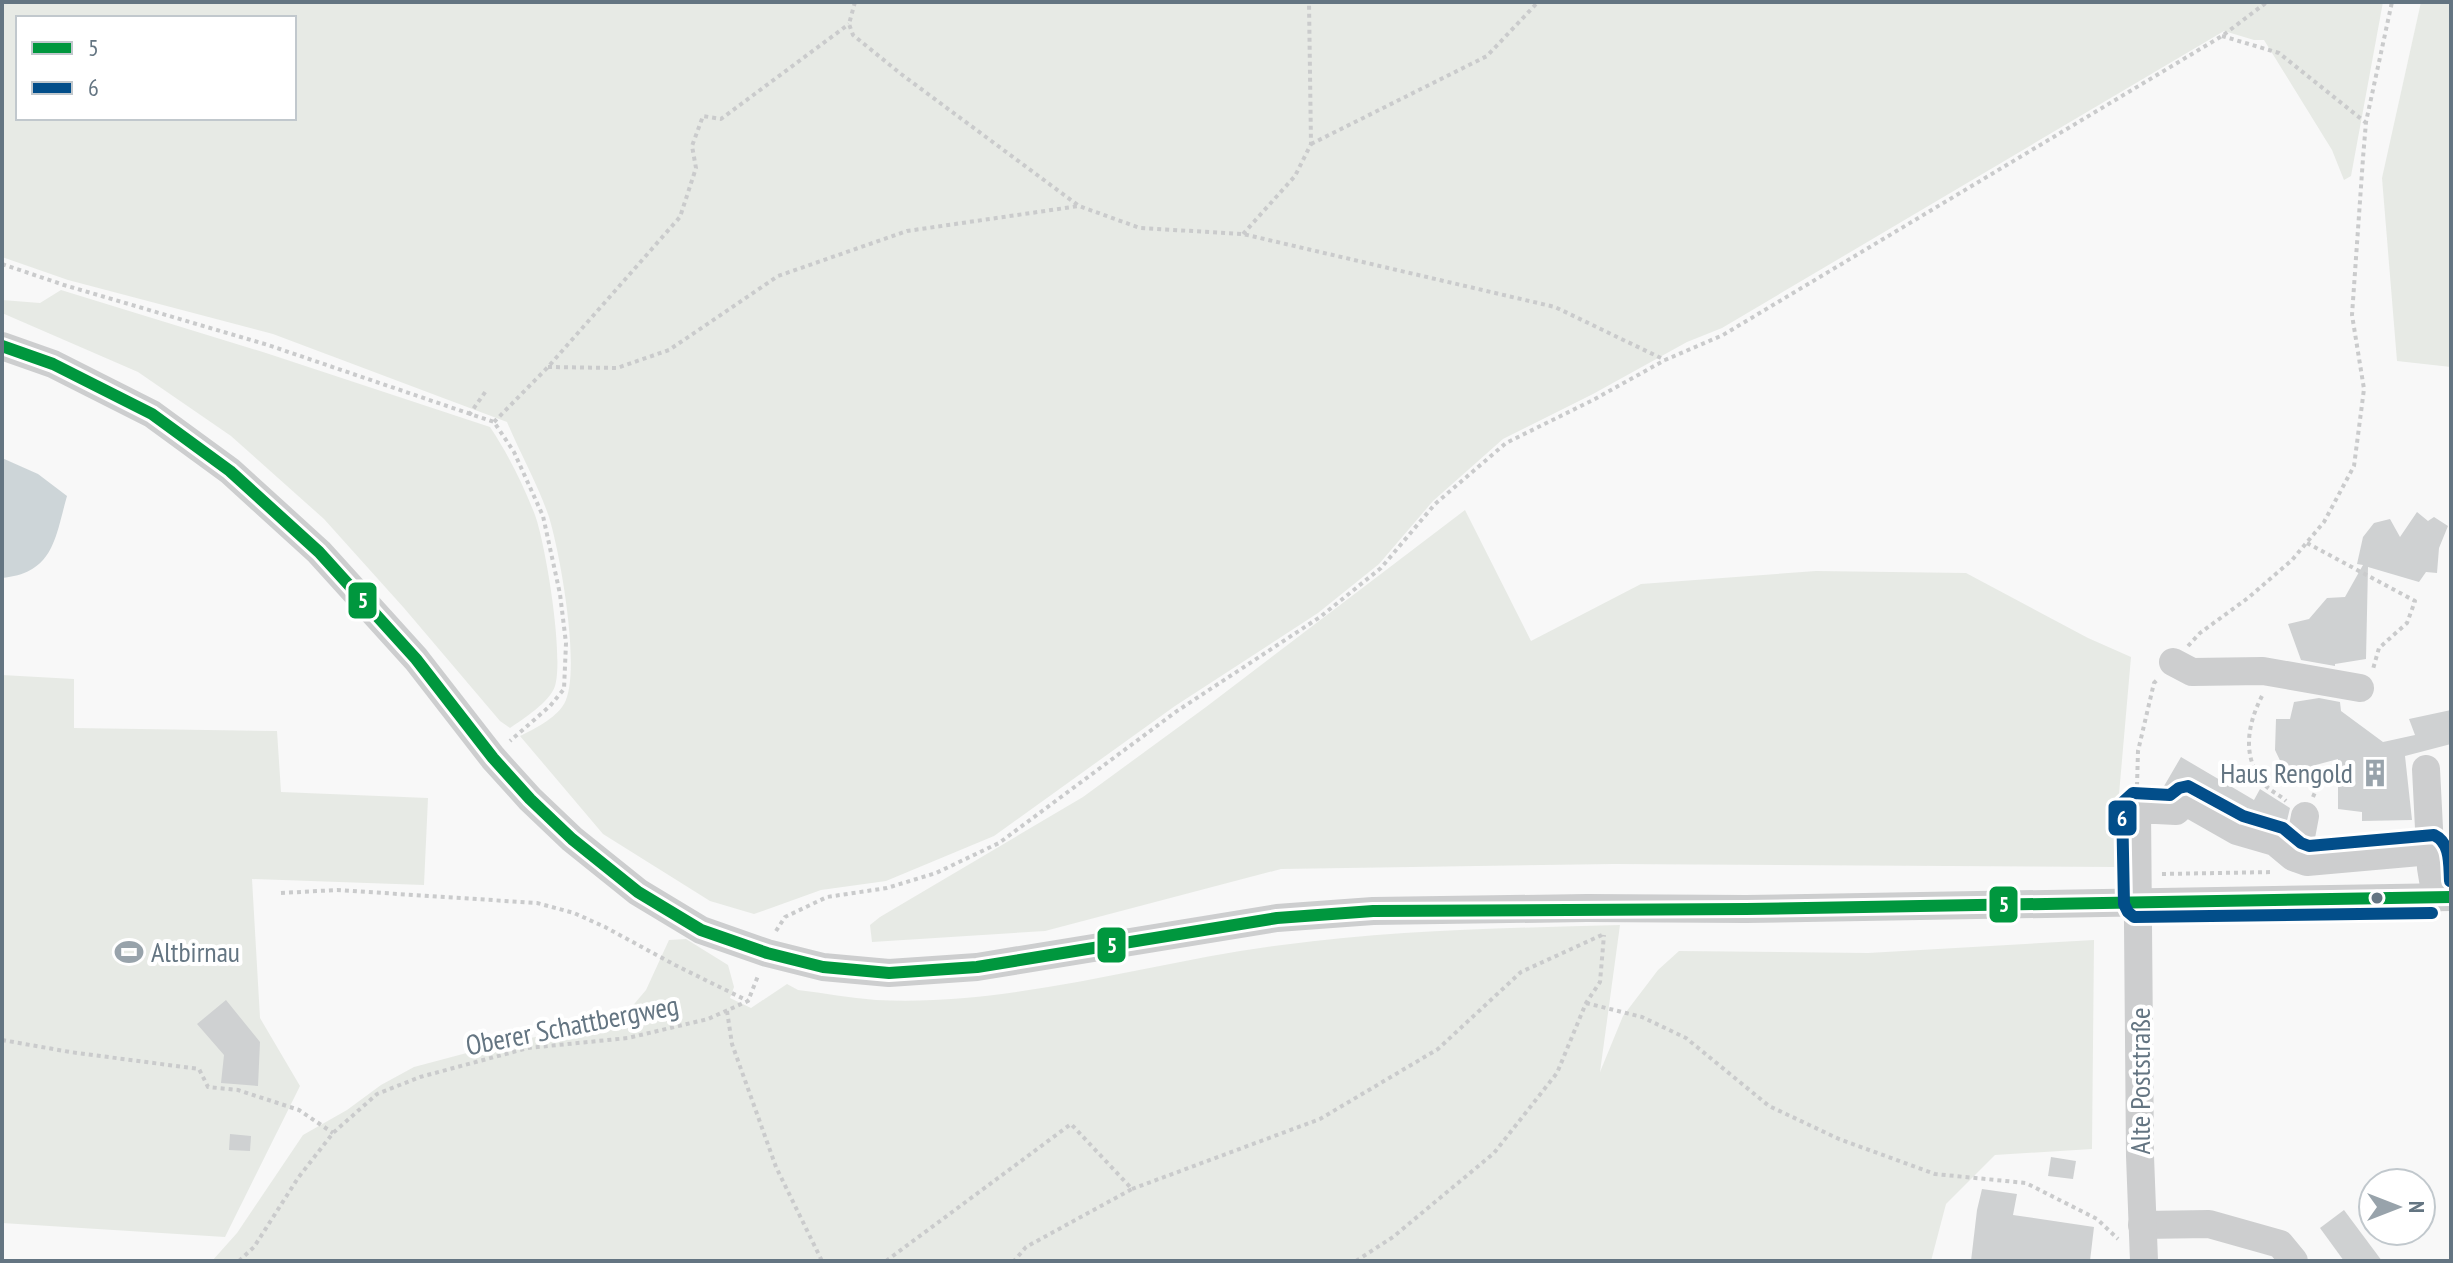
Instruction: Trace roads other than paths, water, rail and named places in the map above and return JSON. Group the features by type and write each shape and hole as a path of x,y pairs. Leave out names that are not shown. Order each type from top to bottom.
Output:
{"street":[{"path":"2,346 53,364 152,414 230,471 319,552 416,659 520,789 572,839 638,892 701,930 769,944 823,967 889,973 977,967 1277,918 1373,911 2443,897 2426,769"},
{"path":"2173,662 2192,672 2263,671 2360,688"},
{"name":"Alte Poststraße","path":"2143,1246 2139,1130 2140,902 2137,809 2176,811 2186,802 2237,831 2275,842 2297,858"},
{"path":"2305,816 2297,858 2307,862 2436,850"},
{"path":"2143,1246 2209,1224 2280,1244 2294,1261"}],"place":[{"name":"Haus Rengold","path":"2375,773"},
{"name":"Altbirnau","path":"129,952"}]}
